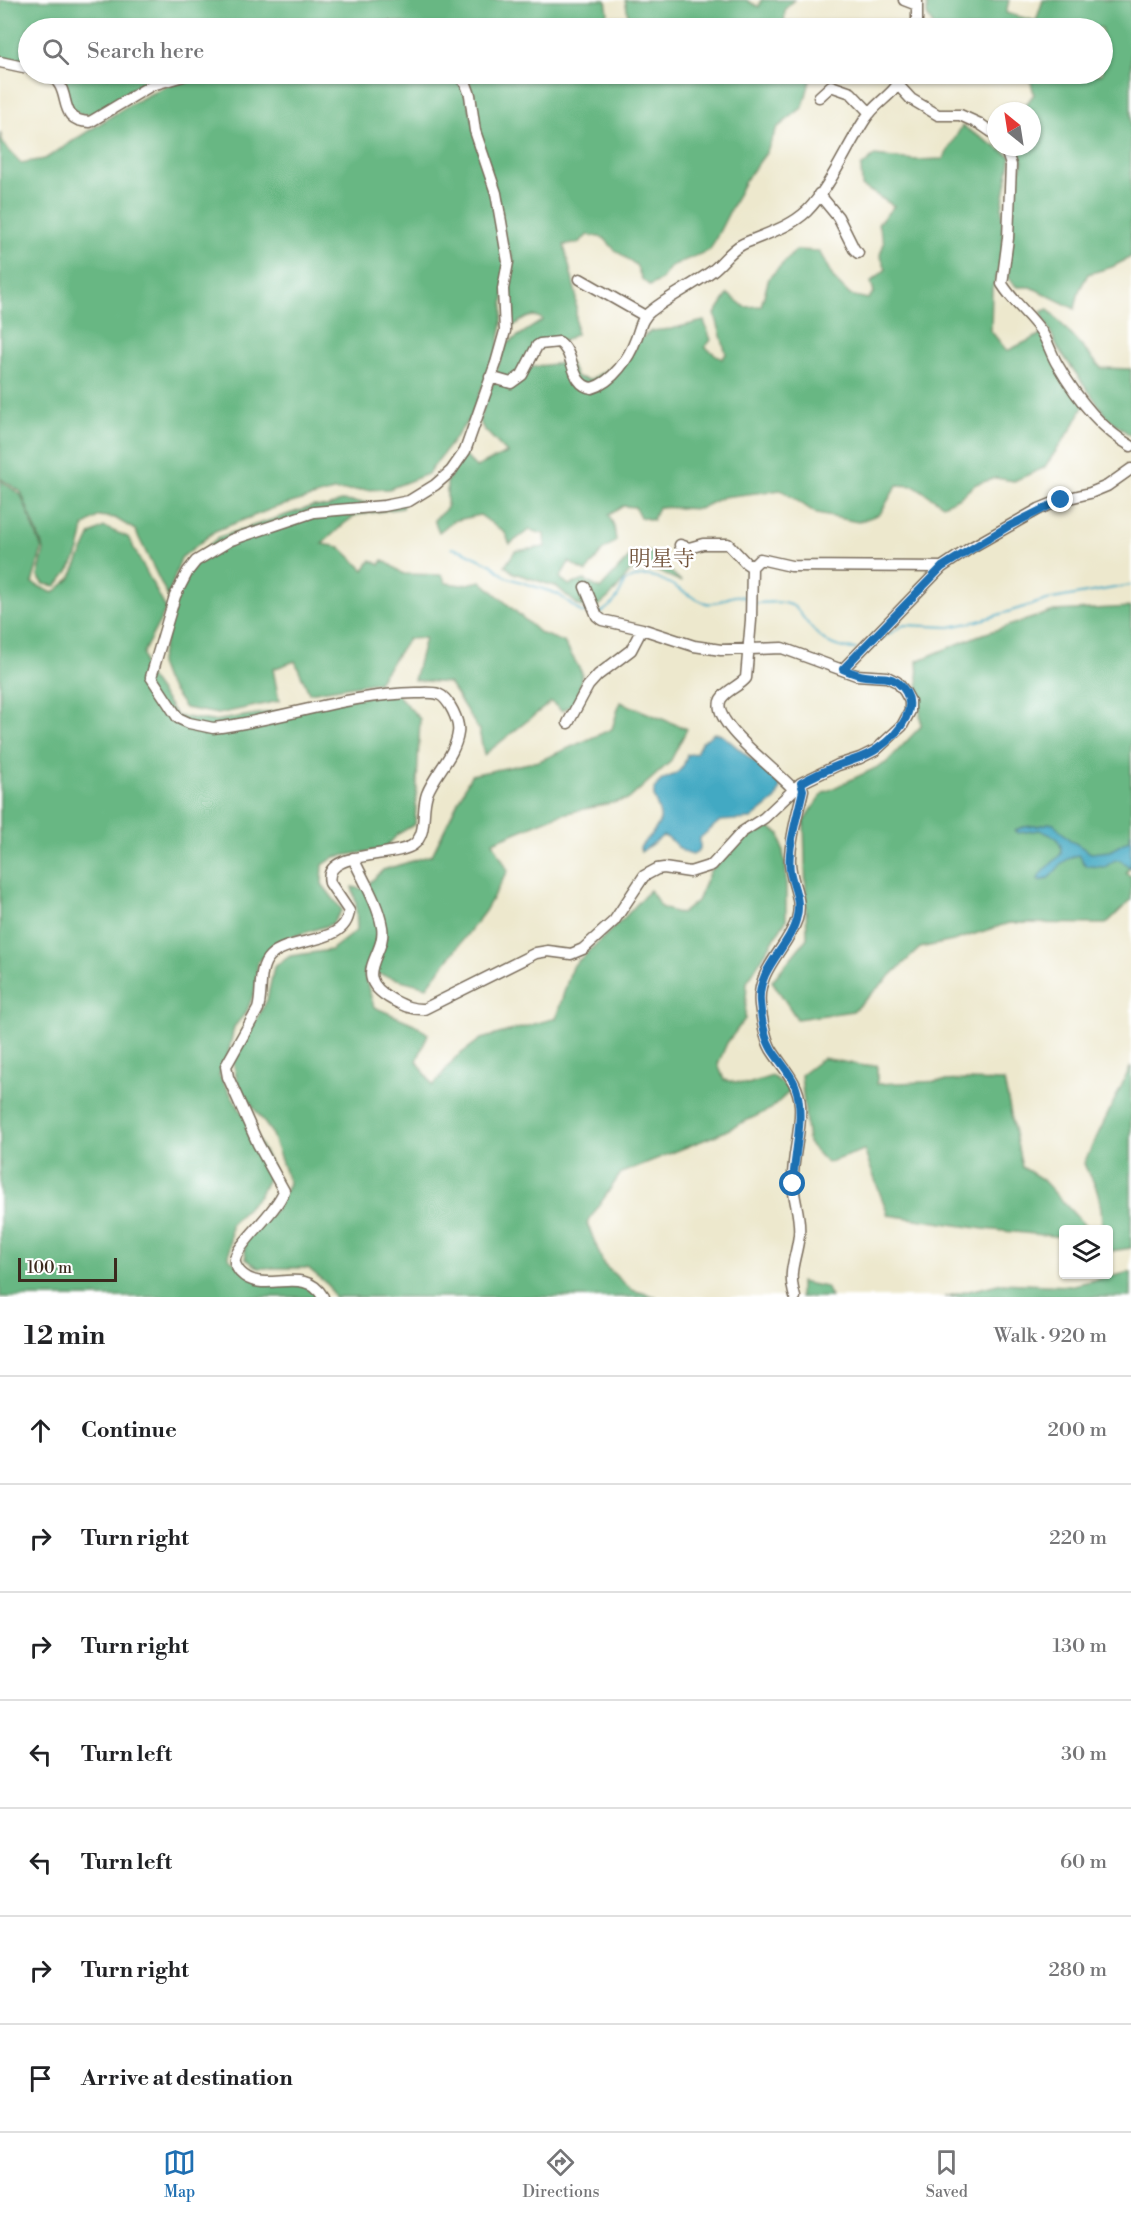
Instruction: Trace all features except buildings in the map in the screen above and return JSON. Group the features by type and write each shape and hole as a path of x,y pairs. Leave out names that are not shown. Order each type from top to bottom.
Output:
{"street":[{"path":"904,0 917,2 916,18"},
{"path":"0,62 18,66"},
{"path":"61,84 67,110 71,116 84,122 90,122 155,84"},
{"path":"323,1297 317,1287 308,1283 263,1284 252,1281 236,1267 234,1258 276,1207 284,1191 258,1144 228,1077 226,1066 258,1010 263,968 270,955 334,932 345,924 349,910 333,890 329,878 333,868 338,863 353,858 400,851 421,837 428,792 449,756 458,734 454,716 442,696 436,693 399,694 213,728 178,718 152,681 152,670 175,596 196,561 231,540 314,512 384,506 409,501 435,485 451,471 465,452 505,331 504,290 508,262 496,193 475,131 470,95 466,84"},
{"path":"490,377 511,383 517,380 537,346 560,342 565,347 581,384 586,388 602,385 632,351 645,316 715,269 741,245 795,222 809,208 870,113 898,85 911,99 938,115 960,115 987,129"},
{"path":"819,97 831,86 851,93 870,113"},
{"path":"1008,156 1011,165 1008,238 1002,284 1040,330 1051,348 1055,362 1081,399 1116,438 1131,446"},
{"path":"819,194 838,217 858,253"},
{"path":"580,279 645,316"},
{"path":"843,669 942,567 972,547 1040,509 1107,486 1126,475 1131,469"},
{"path":"680,545 689,548 703,544 728,544 752,567"},
{"path":"795,1297 790,1283 791,1266 799,1234 799,1212 793,1178 800,1104 794,1083 767,1038 760,1004 760,992 764,974 792,931 797,917 799,902 790,873 790,856 803,790 788,781 728,726 719,709 720,701 724,695 746,678 751,620 752,567 760,559 791,566 942,567"},
{"path":"353,858 383,928 372,970 373,982 380,991 404,1005 424,1009 536,953 548,951 571,954 583,949 614,921 644,876 657,869 690,872 712,865 742,832 764,818 798,786 838,765 876,750 902,726 909,711 910,701 897,682 887,677 867,677 782,648 721,650 694,646 642,629 602,620 597,616 585,586"},
{"path":"568,723 588,686 598,675 627,655 642,629"}],"green space":[{"path":"0,0 606,0 608,13 603,18 18,18 18,62 0,58"},
{"path":"625,0 746,0 759,7 761,0 794,0 785,9 785,18 629,18"},
{"path":"927,0 1009,0 1006,13 1025,18 929,18"},
{"path":"1043,0 1131,0 1131,257 1112,267 1088,274 1079,291 1075,309 1031,287 1017,287 1008,278 1009,210 1023,160 1017,156 1041,156 1041,102 1028,102 1034,94 1032,84 1113,84 1113,18 1037,18"},
{"path":"59,84 140,84 94,114 80,115 69,106"},
{"path":"170,84 460,84 464,89 492,190 506,263 502,324 497,351 470,418 428,474 389,489 333,491 274,508 215,531 181,558 168,597 135,530 115,518 99,516 84,526 81,544 68,572 56,586 44,584 38,576 44,550 21,492 0,478 0,132 3,144 21,163 45,159 129,105"},
{"path":"470,84 809,84 803,107 777,128 766,153 745,181 710,250 671,266 661,280 650,286 642,279 636,265 615,250 604,238 588,235 578,243 564,245 576,294 576,334 564,341 540,340 517,377 511,379 498,377 496,372 506,344 543,320 539,317 530,317 521,320 509,329 507,294 513,258 508,249 478,130"},
{"path":"962,126 987,141 987,156 1011,156 1002,207 1003,250 992,289 991,331 1007,351 1042,334 1085,403 1072,428 1044,468 1014,481 996,478 976,484 960,497 943,505 915,486 897,485 880,514 858,522 817,514 781,490 723,497 699,509 658,507 653,520 640,517 635,507 623,506 609,515 614,526 616,541 602,551 586,572 569,562 560,578 569,585 585,580 600,589 631,555 650,552 682,582 650,568 630,571 613,593 592,610 578,605 557,587 514,573 505,566 515,551 545,547 544,534 529,530 510,544 505,533 480,515 453,521 439,532 434,520 447,508 447,481 464,455 476,467 507,453 483,428 479,420 493,382 506,385 515,384 531,367 569,362 577,377 590,380 630,356 638,341 651,331 704,321 711,340 705,347 722,359 726,354 715,314 728,294 745,307 761,306 769,278 796,250 819,251 834,279 850,295 868,299 874,292 871,282 886,269 880,255 884,243 878,224 894,206 862,186 861,167 874,156 916,160 943,159"},
{"path":"1048,309 1101,368 1131,369 1131,436 1107,417 1058,348 1041,312"},
{"path":"0,480 21,495 42,549 32,583 53,593 70,579 91,534 104,527 128,537 166,609 143,653 145,671 177,716 213,721 395,692 420,719 415,824 398,834 384,849 335,857 323,865 322,884 342,910 332,924 276,942 258,962 255,990 247,1011 234,1027 228,1055 219,1075 254,1132 273,1169 259,1196 231,1224 229,1258 254,1279 309,1281 322,1297 0,1297"},
{"path":"405,499 402,508 357,515 322,544 340,547 364,570 371,560 380,565 383,560 404,574 442,575 446,583 462,585 481,581 540,633 564,642 582,673 577,702 562,711 551,702 484,755 479,730 449,683 414,680 425,638 408,639 378,682 309,693 295,661 273,669 279,701 218,714 185,708 165,680 159,664 181,579 198,554 219,537 313,506 328,507 340,501 374,503"},
{"path":"1131,607 1131,865 1126,873 1131,876 1131,900 1106,924 1009,923 953,941 920,948 853,1011 797,1019 772,981 807,938 804,821 823,793 886,763 921,726 917,661 977,636 1054,611"},
{"path":"620,702 687,729 670,762 629,799 558,815 493,842 508,871 485,911 427,987 363,970 374,1007 414,1024 428,1034 417,1061 433,1086 455,1058 481,1039 556,1018 572,967 650,890 662,908 681,914 697,901 710,871 746,838 770,828 780,834 786,869 786,920 747,982 745,1019 727,1043 718,1064 724,1080 748,1084 772,1076 791,1090 771,1109 719,1134 621,1173 587,1223 604,1265 632,1290 658,1297 334,1297 328,1285 308,1268 259,1268 246,1259 244,1241 276,1209 289,1183 271,1132 239,1087 233,1062 267,1000 274,967 290,956 331,950 357,930 356,903 352,887 363,889 383,870 432,855 471,775 539,761 612,729"},
{"path":"823,1058 865,1066 877,1065 877,1084 965,1080 1004,1081 1022,1167 1042,1179 1084,1225 1059,1225 1059,1237 984,1229 888,1215 864,1150 827,1163 808,1143 801,1075"},
{"path":"1131,1066 1131,1248 1113,1251 1113,1225 1102,1225 1097,1192 1084,1163"},
{"path":"1131,1272 1131,1297 944,1297 1002,1283 1069,1286 1100,1279 1113,1279 1113,1276"},
{"path":"800,1282 826,1287 831,1297 800,1297"}],"water":[{"path":"714,733 721,734 781,784 776,799 751,819 720,821 700,838 700,849 693,855 683,851 663,836 641,852 640,847 660,820 654,796 655,788 663,779 677,773 687,755 696,753 701,743"},
{"path":"1054,824 1070,840 1091,853 1110,851 1129,840 1131,832 1131,868 1120,860 1115,860 1105,867 1086,866 1079,855 1066,861 1048,878 1038,880 1039,876 1061,854 1057,838 1040,830 1019,833 1015,831 1023,827"}],"waterway":[{"path":"452,548 492,565 506,577 558,594 581,612 593,614"},
{"path":"598,614 615,601 624,582 635,577 656,577 703,602 714,603 736,596 747,599"},
{"path":"876,642 904,625 950,627 1047,600 1131,585"},
{"path":"755,603 789,604 797,609 810,627 827,642 847,649 856,649"}],"district":[{"name":"明星寺","path":"662,558"}],"route":[{"path":"793,1184 800,1104 794,1083 767,1038 760,1004 760,992 764,974 792,931 797,917 799,902 790,873 790,856 803,790 801,783 876,750 902,726 909,711 910,701 897,682 887,677 867,677 843,669 942,567 1007,527 1061,500"}]}
